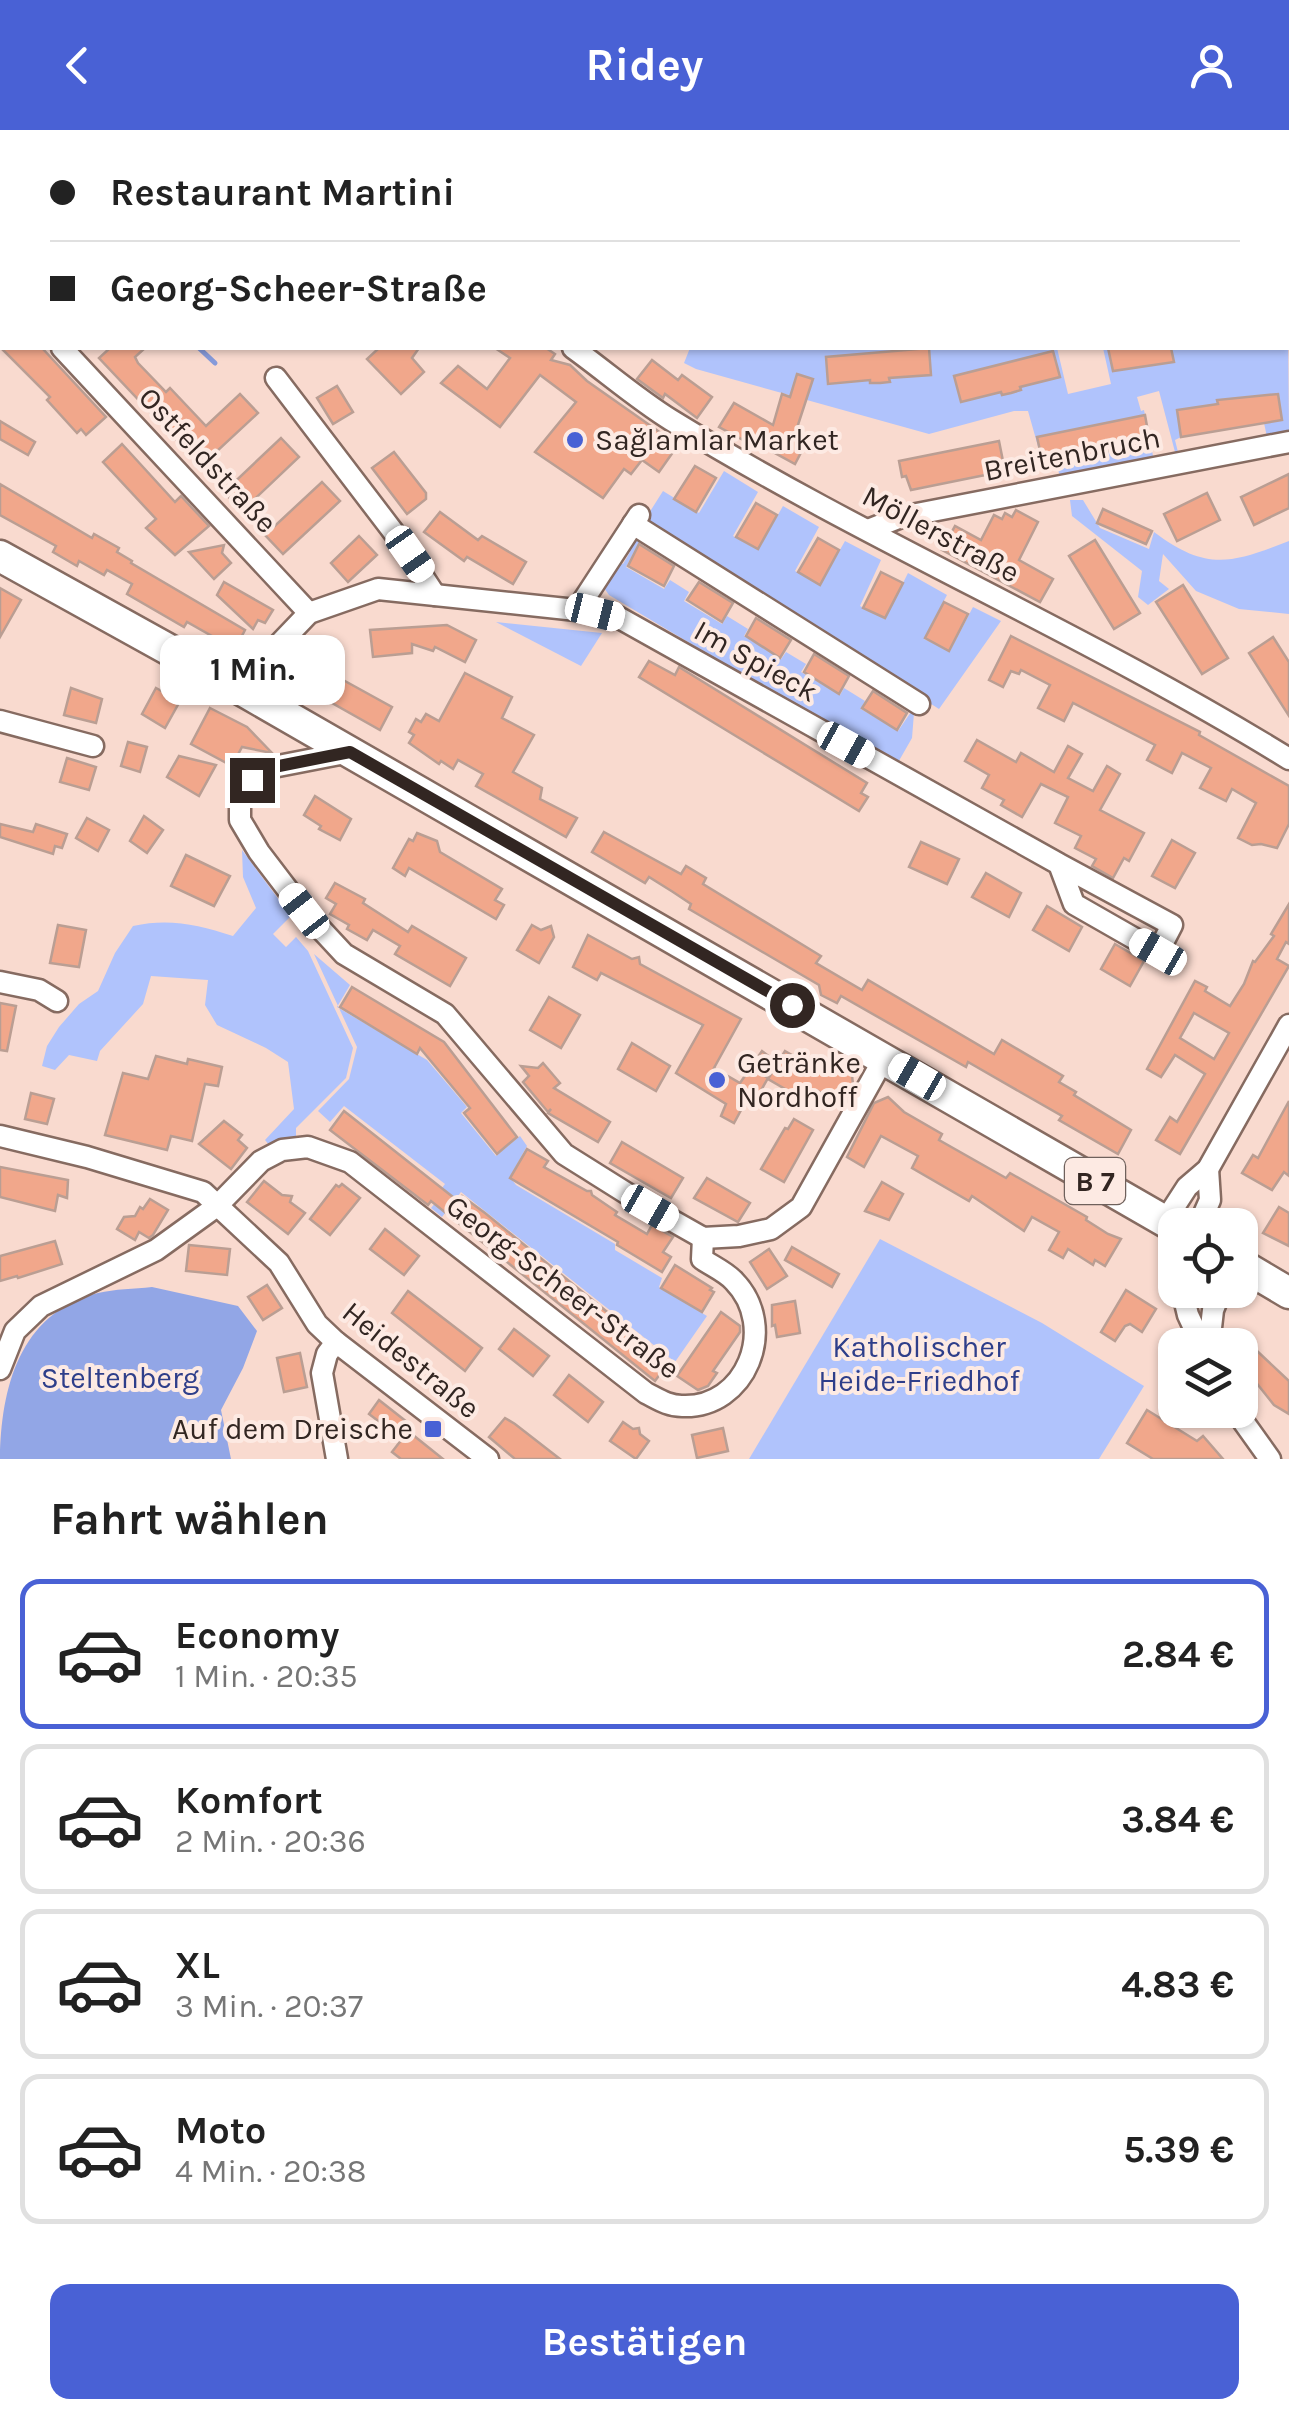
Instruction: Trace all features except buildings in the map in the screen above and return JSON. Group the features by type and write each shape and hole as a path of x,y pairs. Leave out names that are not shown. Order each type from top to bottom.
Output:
{"main road":[{"name":"B 7","path":"0,556 247,693 1158,1217"},
{"path":"1258,1275 1289,1293"}],"street":[{"name":"Ostfeldstraße","path":"64,350 309,613"},
{"name":"Möllerstraße","path":"576,350 669,418 868,530 1197,702 1289,759"},
{"path":"276,378 396,534 435,595"},
{"name":"Breitenbruch","path":"868,530 901,517 1289,442"},
{"name":"Im Spieck","path":"577,610 636,518 919,704"},
{"name":"Im Spieck","path":"247,693 264,660 309,613 378,589 616,616 1172,925 1158,952 1074,904 1059,864"},
{"path":"0,721 93,746"},
{"name":"Georg-Scheer-Straße","path":"0,1369 15,1332 41,1306 156,1250 217,1206 262,1160 282,1150 308,1147 350,1162 646,1393 669,1405 685,1406 717,1398 756,1350 757,1330 749,1305 735,1282 702,1259 703,1238 564,1154 445,1014 344,954 258,852 240,820 240,800 252,780 274,767 350,752"},
{"path":"0,982 39,990 56,1001"},
{"path":"1178,1208 1188,1187 1208,1169 1289,1025"},
{"path":"703,1238 771,1229 802,1208 884,1058"},
{"name":"Heidestraße","path":"0,1136 203,1192 279,1263 316,1324 488,1459"},
{"path":"1207,1208 1208,1169"},
{"path":"336,1342 327,1354 322,1373 337,1459"},
{"path":"1248,1428 1270,1459"}],"green space":[{"path":"689,350 1057,350 1068,394 1111,384 1103,350 1288,350 1289,430 1267,437 1264,423 1282,420 1278,394 1218,400 1218,404 1177,410 1181,437 1175,440 1175,452 1159,391 1137,397 1141,411 1144,410 1153,456 1060,476 1055,461 1043,464 1028,411 1014,411 929,434 684,363"},
{"path":"724,471 758,492 733,536 758,550 783,506 819,527 795,571 820,585 845,541 881,560 860,606 885,619 908,573 947,595 924,639 950,651 973,607 1001,621 939,709 644,521 663,491 699,513"},
{"path":"1070,500 1083,500 1100,528 1149,549 1154,532 1189,553 1220,560 1289,541 1289,614 1239,609 1196,591 1163,554 1159,581 1169,589 1148,605 1138,597 1142,571 1072,516"},
{"path":"640,541 626,567 664,589 670,580 689,592 684,601 722,624 727,616 748,629 744,636 781,659 786,652 806,664 801,672 840,695 844,688 865,701 861,709 898,731 914,713 912,738 896,766 609,595 602,585 617,560 623,564 630,552 625,548"},
{"path":"496,622 602,633 581,666"},
{"path":"242,850 291,916 273,934 286,947 296,937 308,951 353,1048 346,1078 296,1128 296,1140 270,1146 265,1140 294,1109 288,1062 217,1025 205,1005 208,980 151,976 143,1004 100,1051 97,1061 69,1055 55,1070 42,1066 47,1046 59,1027 79,1004 98,991 115,953 133,926 184,924 233,936 256,908 243,877"},
{"path":"314,954 350,985 338,1006"},
{"path":"339,1008 427,1060 467,1107 461,1113 496,1156 520,1136 527,1146 510,1177 516,1185 615,1244 615,1250 662,1278 659,1287 707,1316 675,1362 461,1192 442,1217 431,1208 445,1184 344,1106 330,1122 318,1111 349,1079 357,1047"},
{"name":"Katholischer Heide-Friedhof","path":"880,1239 1042,1323 1144,1386 1099,1459 749,1459"},
{"name":"Steltenberg","path":"152,1287 238,1306 257,1331 221,1410 231,1459 0,1459 11,1381 33,1336 71,1303 98,1293"}],"waterway":[{"path":"201,350 215,363"}],"place":[{"name":"Sağlamlar Market","path":"575,440"},
{"name":"Getränke Nordhoff","path":"717,1080"},
{"name":"Auf dem Dreische","path":"433,1429"}],"route":[{"path":"252,780 274,767 350,752 792,1005"}]}
